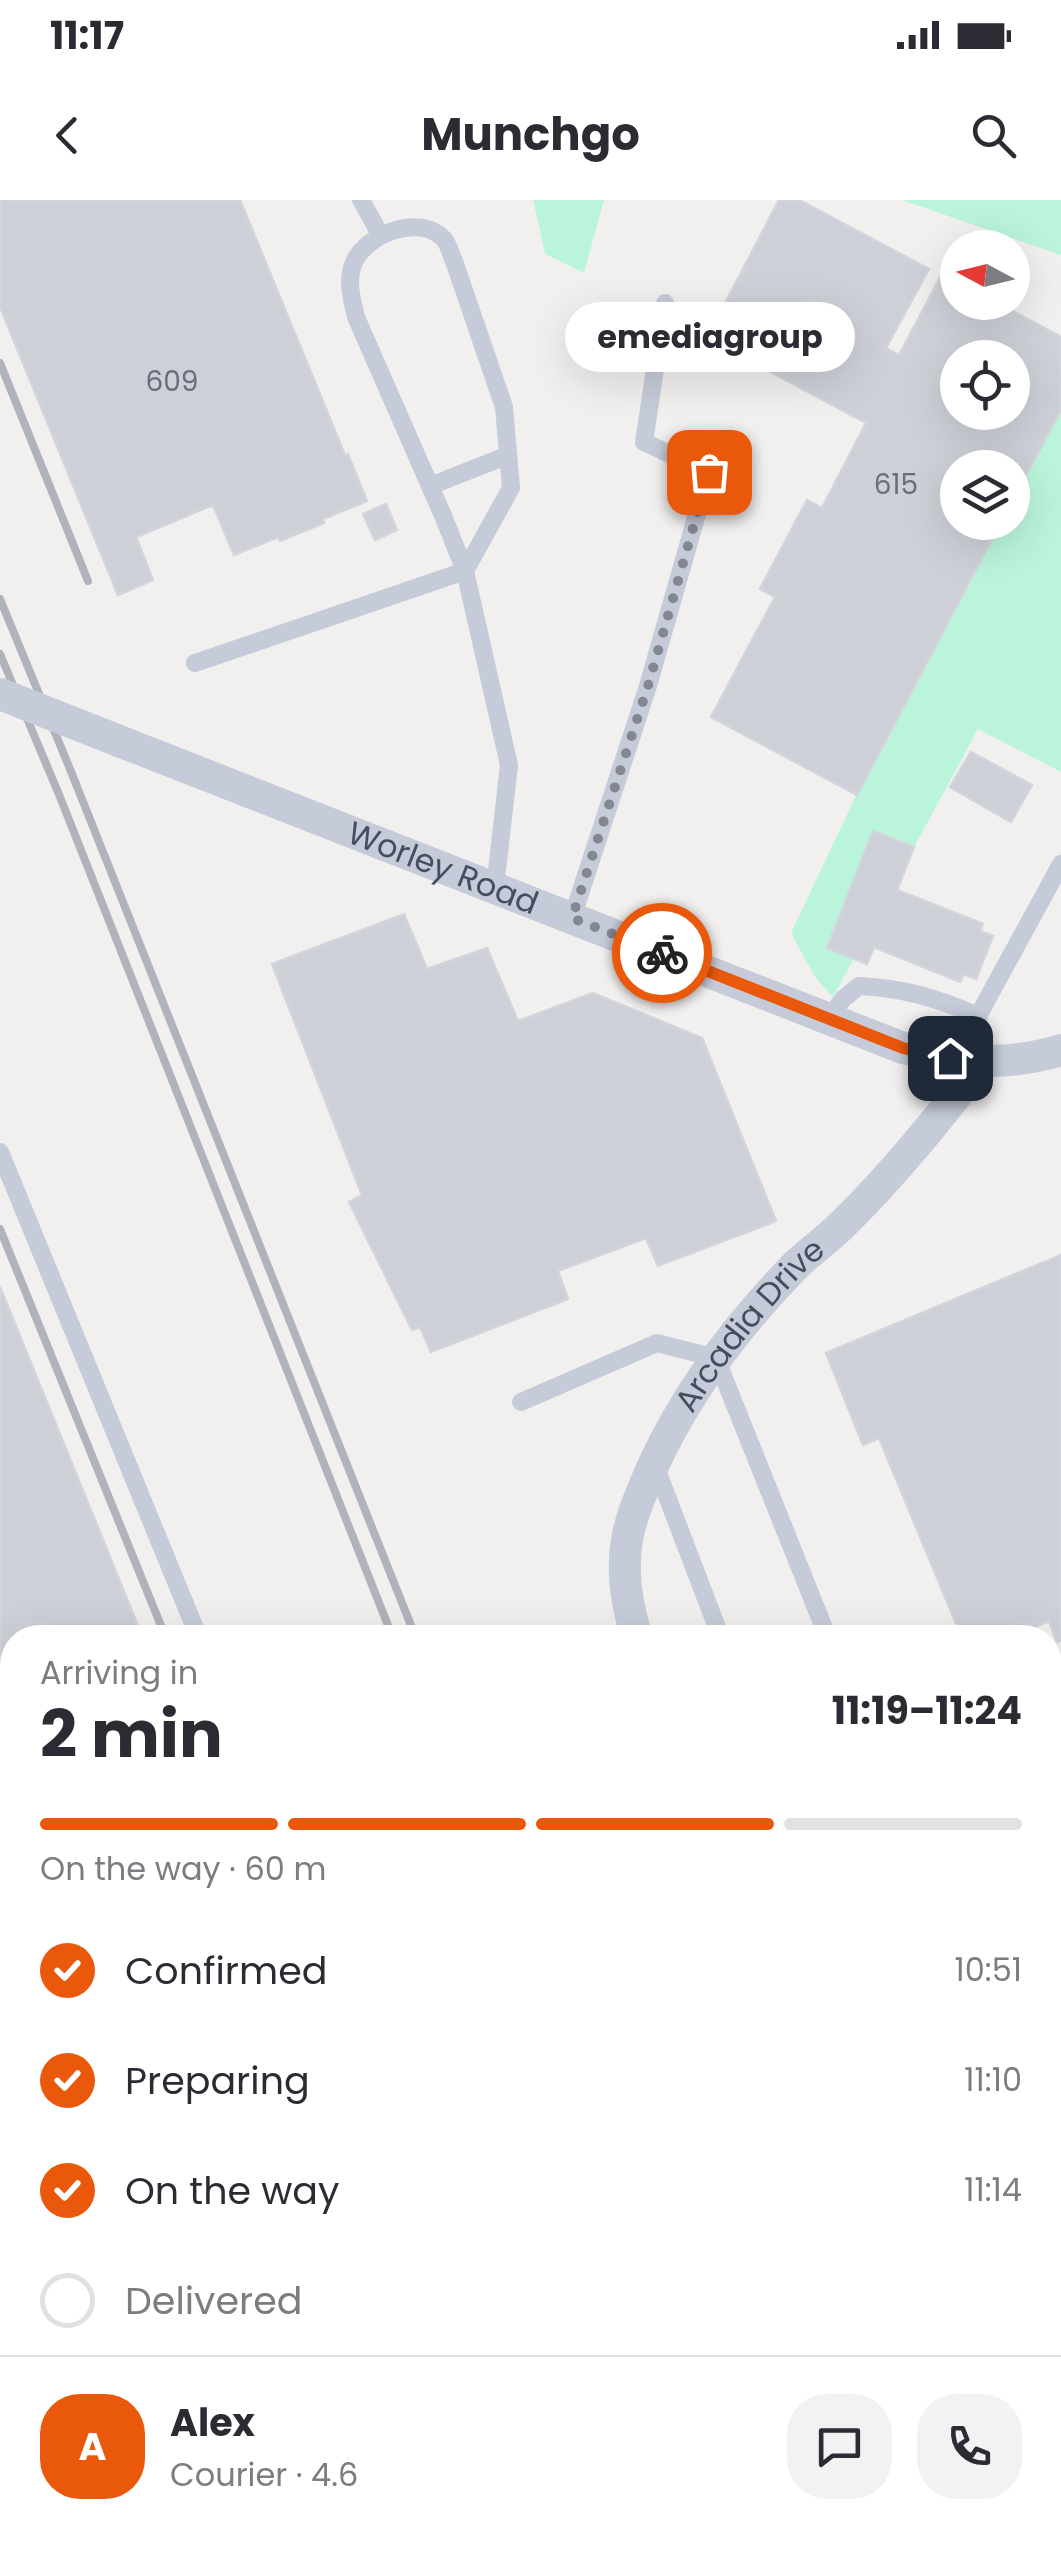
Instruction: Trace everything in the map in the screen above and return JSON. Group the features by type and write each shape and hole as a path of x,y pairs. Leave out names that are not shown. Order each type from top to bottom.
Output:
{"street":[{"name":"Worley Road","path":"0,694 903,1048 982,1062 1030,1059 1061,1050"},
{"name":"Arcadia Drive","path":"633,1625 625,1590 626,1543 635,1506 669,1431 700,1379 798,1263 842,1226 922,1140 982,1062"}],"lane":[{"path":"361,200 381,236"},
{"path":"195,663 464,570 512,488 504,407 444,238 423,228 398,228 373,240 354,262 349,288 356,317 464,570 509,765 495,888"},
{"path":"572,918 648,686 709,472 644,442 665,303"},
{"path":"430,486 508,454"},
{"path":"982,1062 978,1016 1061,864"},
{"path":"830,1018 842,999 859,986 893,988 978,1016"},
{"path":"0,1152 194,1625"},
{"path":"521,1402 656,1344 716,1358 823,1625"},
{"path":"654,1464 716,1625"}],"green space":[{"path":"533,200 604,200 584,273 545,254"},
{"path":"902,200 1061,200 1061,255 1030,244 1030,230 989,230"},
{"path":"1061,362 1061,772 978,729 833,997 815,977 791,933 977,540 1030,540 1030,450 1020,450"}],"building":[{"path":"0,200 240,200 367,501 280,541 278,537 234,555 213,505 136,537 153,580 118,595 0,307"},
{"path":"779,200 799,200 929,269 886,348 899,355 940,278 940,320 1029,320 1061,337 1061,410 1030,468 1030,450 940,450 940,540 992,540 857,795 711,717 775,597 760,589 807,500 822,508 866,423 707,338"},
{"path":"386,504 397,530 375,540 363,514"},
{"path":"971,752 1032,785 1011,822 950,787"},
{"path":"873,831 914,847 897,890 983,924 980,931 993,936 976,979 964,974 960,982 874,947 867,964 827,948"},
{"path":"404,914 427,969 487,948 518,1021 593,993 702,1038 776,1221 658,1266 646,1238 558,1271 568,1299 431,1352 420,1327 412,1330 349,1202 362,1195 272,964"},
{"path":"1061,1255 1061,1625 1051,1625 1049,1621 1040,1625 957,1625 879,1438 863,1445 826,1353"},
{"path":"0,1287 138,1625 0,1625"}],"railway":[{"path":"0,363 88,581"},
{"path":"0,599 411,1625"},
{"path":"0,654 388,1625"},
{"path":"0,1229 161,1625"}],"way so far":[{"path":"662,953 572,918 648,686 709,472"}],"place":[{"name":"emediagroup","path":"709,472"}],"route":[{"path":"662,953 903,1048 950,1058"}]}
